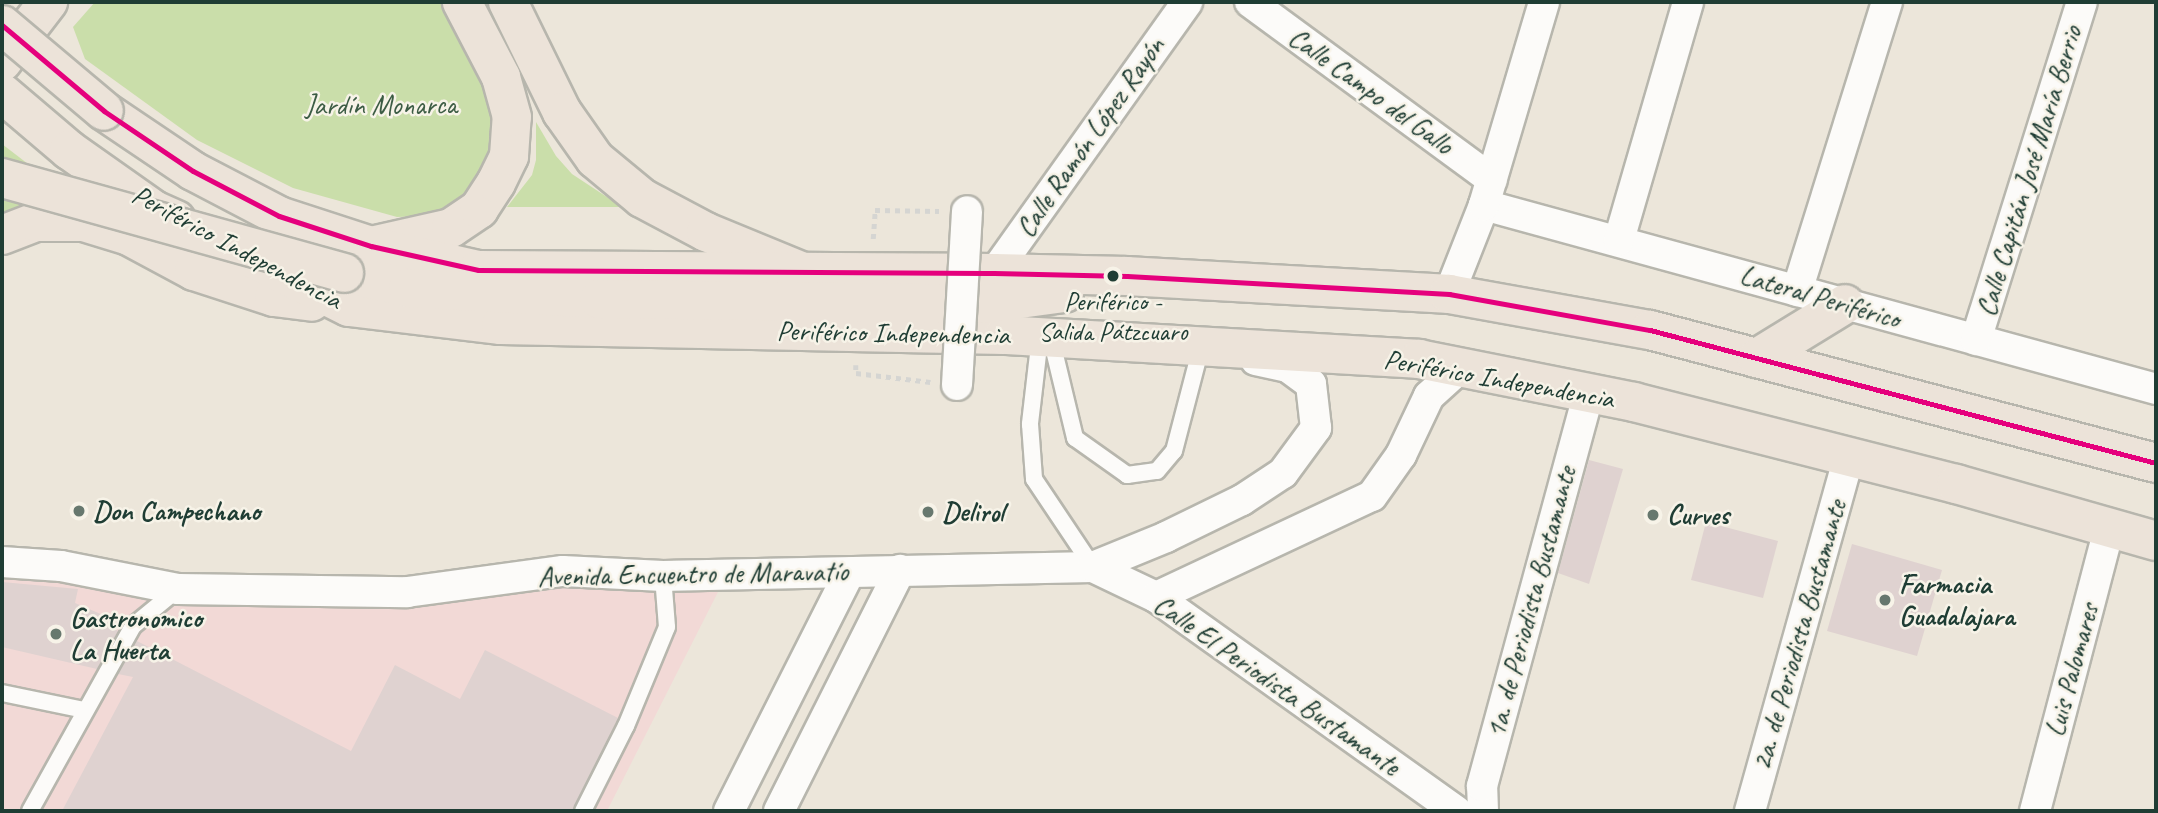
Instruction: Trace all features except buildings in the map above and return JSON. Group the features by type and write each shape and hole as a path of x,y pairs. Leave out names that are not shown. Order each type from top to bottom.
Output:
{"main road":[{"path":"2,62 48,2"},
{"path":"371,246 451,228 479,209 509,156 512,117 501,77 462,2"},
{"path":"508,2 562,112 595,159 642,198 706,232 798,270"},
{"name":"Periférico Independencia","path":"2,25 104,111 193,171 279,216 371,246 478,270 798,270 1127,276 1449,293 1650,330 2156,463"},
{"name":"Periférico Independencia","path":"2,93 69,150 154,210 347,290 501,325 1046,338 1419,359 1588,395 1634,402 1848,459 1956,484 2156,541"},
{"path":"2,178 347,290"},
{"path":"2,235 36,222 84,222 129,236 194,271 274,298 347,290 408,288 535,297 984,304 1079,291 1111,284 1127,276"},
{"path":"1757,358 1845,304"}],"street":[{"name":"Calle Ramón López Rayón","path":"994,273 1187,2"},
{"name":"Calle Campo del Gallo","path":"1250,2 1488,192"},
{"path":"1449,293 1488,192 1544,2"},
{"path":"1619,240 1688,2"},
{"path":"1797,291 1887,2"},
{"name":"Calle Capitán José María Berrio","path":"1976,340 2082,2"},
{"name":"Lateral Periférico","path":"1488,192 1619,240 2156,389"},
{"path":"957,385 967,211"},
{"path":"1093,567 1166,537 1242,500 1283,473 1316,428 1311,384 1288,367 1201,346"},
{"path":"1156,597 1372,496 1401,455 1429,396 1460,368"},
{"name":"1a. de Periodista Bustamante","path":"1483,811 1482,786 1588,395"},
{"name":"2a. de Periodista Bustamante","path":"1750,811 1848,459"},
{"name":"Luis Palomares","path":"2035,811 2109,529"},
{"name":"Avenida Encuentro de Maravatío","path":"2,562 61,566 178,589 407,592 563,571 663,576 1093,567"},
{"name":"Calle El Periodista Bustamante","path":"1093,567 1156,597 1457,811"},
{"path":"779,811 900,570"},
{"path":"729,811 849,573"}],"lane":[{"path":"1046,338 1075,438 1127,475 1157,471 1174,451 1201,346"},
{"path":"1046,338 1032,396 1034,479 1093,567"},
{"path":"583,811 626,726 667,626 663,576"},
{"path":"30,811 84,710 134,626 178,589"},
{"path":"2,693 84,710"}],"path":[{"path":"871,271 875,210 967,211"},
{"path":"853,332 856,373 957,385"}],"shaded area":[{"path":"2,557 155,581 404,580 548,560 717,559 718,592 607,811 2,811"}],"green space":[{"name":"Jardín Monarca","path":"95,2 443,2 484,78 496,119 485,178 447,215 397,217 293,188 197,140 85,59 73,27"},
{"path":"536,122 556,156 572,174 622,207 507,207 532,175 536,160"},
{"path":"2,144 71,197 2,218"}],"transit line":[{"path":"2,25 104,111 193,171 279,216 371,246 478,270 1127,276 1449,294 1650,330 2156,463"}],"place":[{"name":"Periférico - Salida Pátzcuaro","path":"1113,276"},
{"name":"Don Campechano","path":"79,511"},
{"name":"Delirol","path":"928,512"},
{"name":"Curves","path":"1653,515"},
{"name":"Farmacia Guadalajara","path":"1885,600"},
{"name":"Gastronomico La Huerta","path":"56,634"}]}
